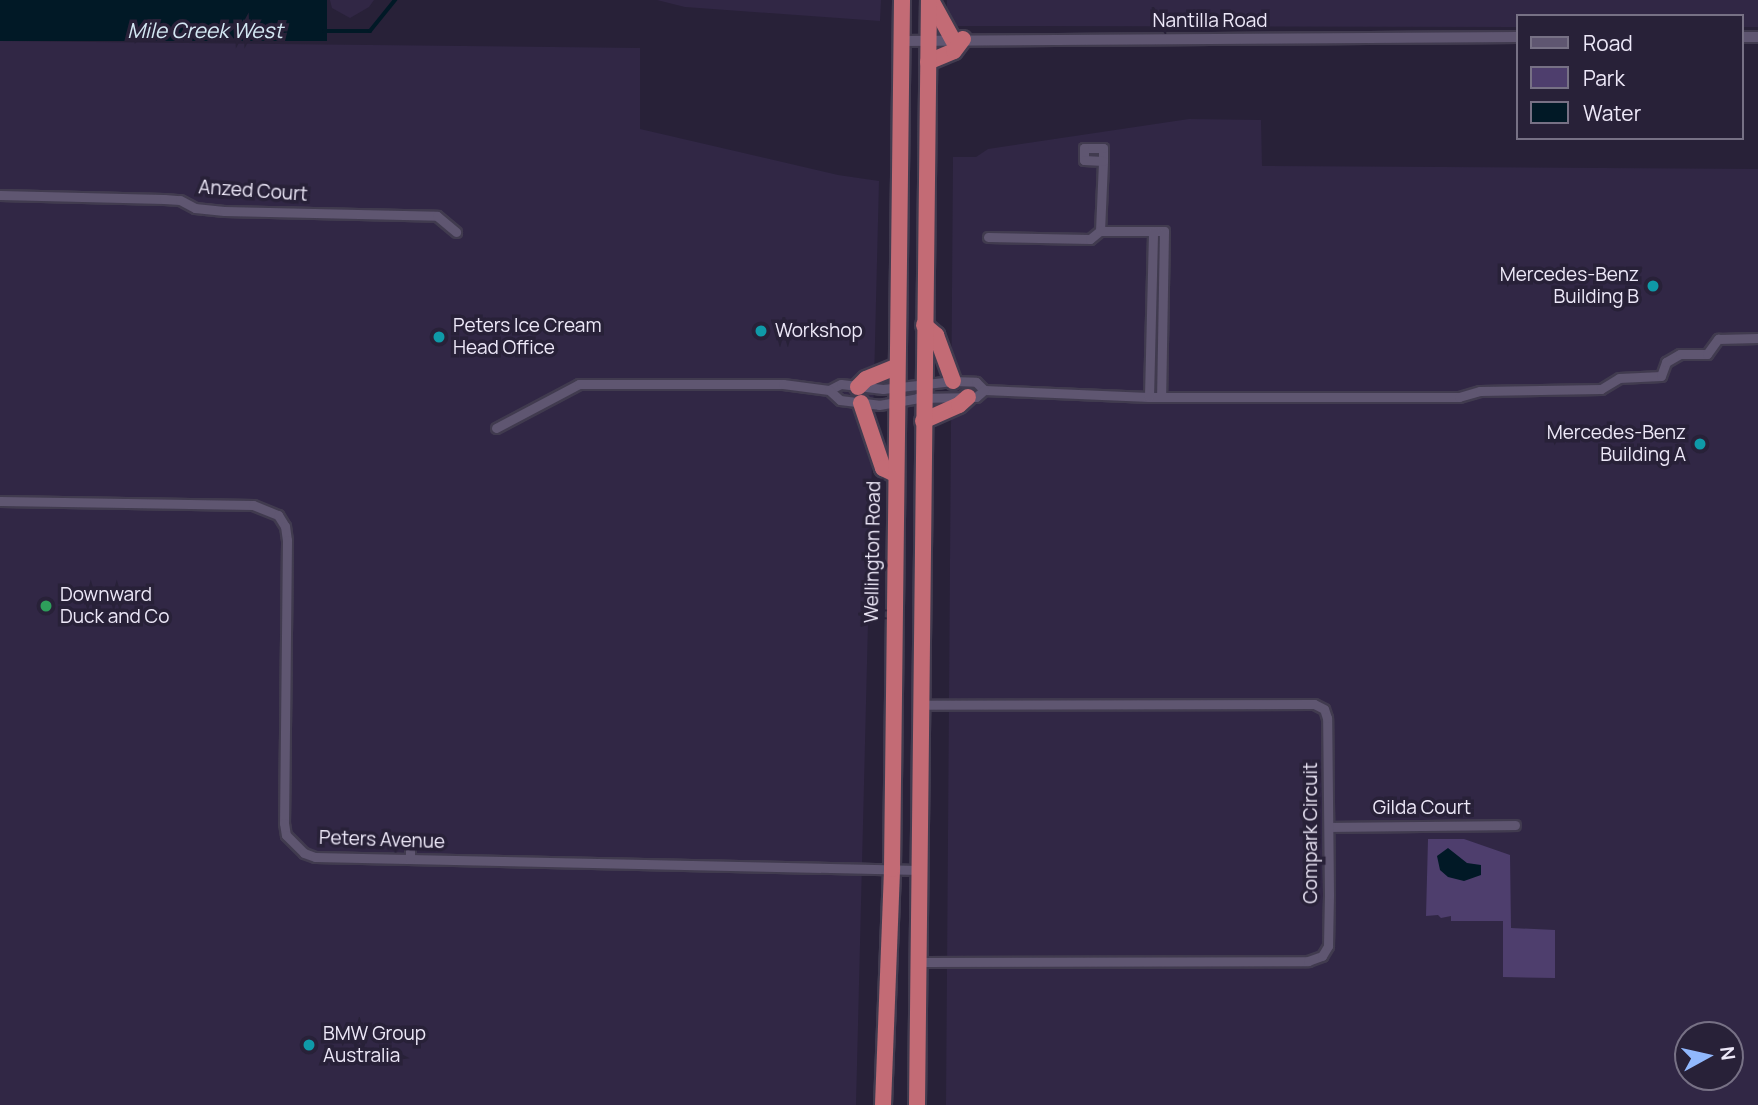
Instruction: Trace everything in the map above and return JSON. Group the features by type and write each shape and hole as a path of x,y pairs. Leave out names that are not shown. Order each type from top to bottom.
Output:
{"highway":[{"name":"Wellington Road","path":"883,1105 892,869 895,396 902,0"},
{"path":"928,62 954,51 958,40 930,0"},
{"path":"917,1105 923,390 930,0"},
{"path":"924,325 936,335 953,381"},
{"path":"895,474 883,468 860,395 866,379 896,367"},
{"path":"923,421 959,405 968,397"}],"street":[{"name":"Nantilla Road","path":"901,41 1516,37"},
{"path":"1100,231 1103,161"},
{"name":"Anzed Court","path":"0,195 180,200 195,208 224,211 437,216 456,232"},
{"path":"988,237 1090,239 1100,231 1164,231 1161,397"},
{"path":"1149,397 1153,231"},
{"path":"829,390 840,400 860,395 895,396 953,381 976,382 984,390 1149,397 1459,397 1480,391 1601,388 1619,378 1661,376 1666,362 1680,354 1707,354 1718,339 1758,338"},
{"path":"496,429 579,384 740,382 829,390 841,384 860,395 895,396 923,390 976,397 984,390"},
{"name":"Peters Avenue","path":"0,501 253,505 278,515 285,526 287,540 286,835 294,846 315,858 919,870"},
{"name":"Compark Circuit","path":"918,962 1308,961 1322,956 1328,946 1329,827 1327,718 1324,709 1314,704 920,705"},
{"name":"Gilda Court","path":"1329,827 1515,825"},
{"path":"410,844 410,859"}],"shaded area":[{"path":"330,0 374,0 369,7 350,18 332,8"},
{"path":"657,0 881,0 880,21 685,7"},
{"path":"947,0 1758,0 1758,27 1744,27 1744,14 1516,14 1516,27 947,26"},
{"path":"0,41 640,48 640,129 838,175 879,181 856,1105 0,1105"},
{"path":"1189,119 1261,120 1262,166 1758,169 1758,1105 946,1105 953,157 976,157 988,149"}],"green space":[{"path":"1428,839 1464,839 1510,855 1511,928 1555,930 1555,978 1503,977 1503,921 1451,921 1451,916 1426,916"}],"water":[{"path":"0,0 327,0 327,41 0,41"},
{"path":"1448,848 1467,863 1481,865 1481,875 1464,881 1448,877 1440,870 1437,856"}],"waterway":[{"name":"Mile Creek West","path":"324,31 370,31 395,0"}],"place":[{"name":"Mercedes-Benz Building B","path":"1653,286"},
{"name":"Workshop","path":"761,331"},
{"name":"Peters Ice Cream Head Office","path":"439,337"},
{"name":"Mercedes-Benz Building A","path":"1700,444"},
{"name":"Downward Duck and Co","path":"46,606"},
{"name":"BMW Group Australia","path":"309,1045"}]}
